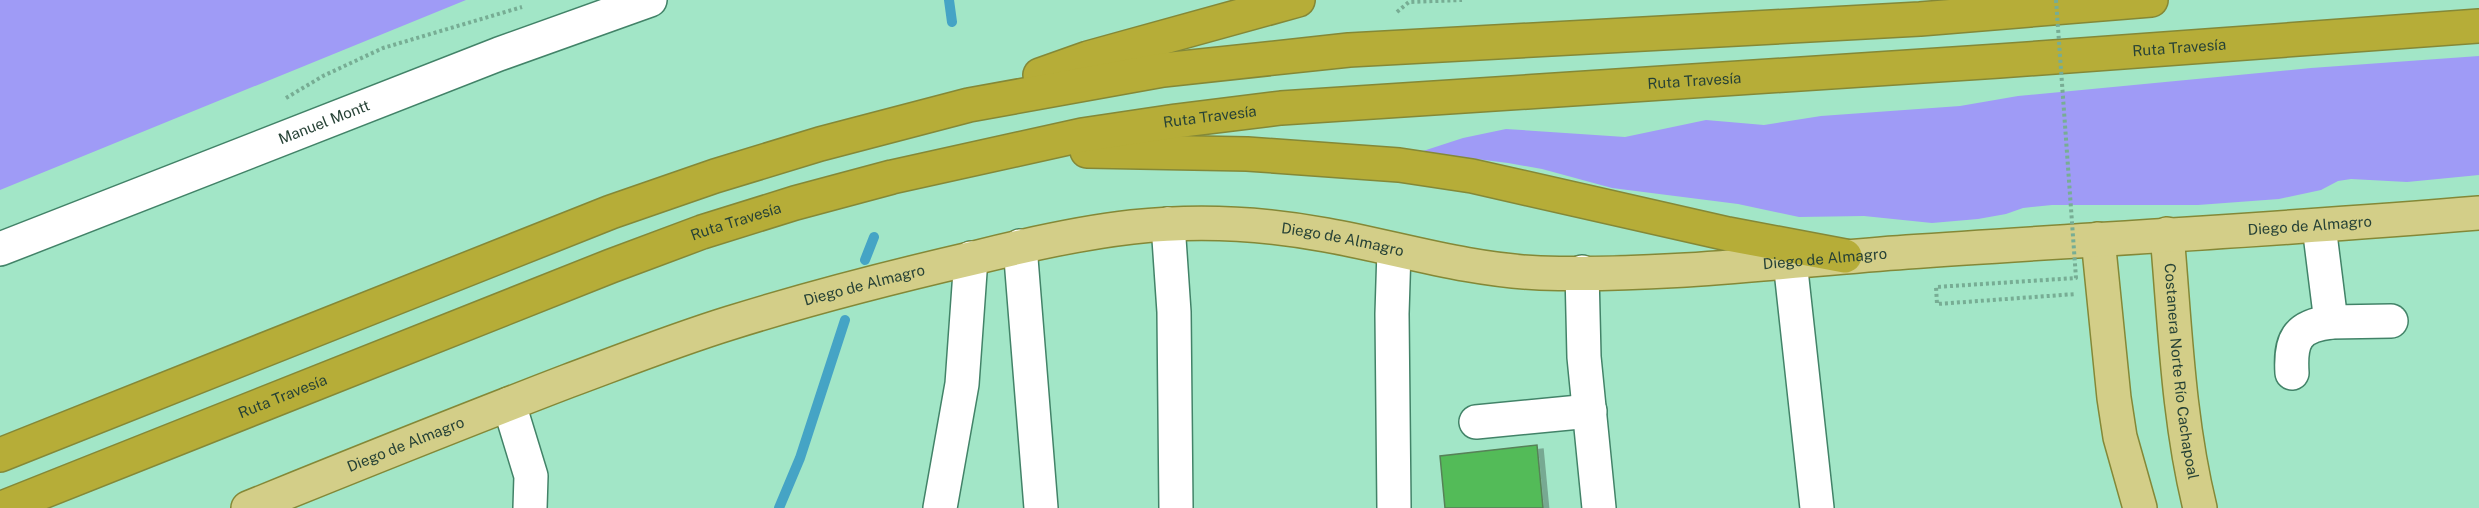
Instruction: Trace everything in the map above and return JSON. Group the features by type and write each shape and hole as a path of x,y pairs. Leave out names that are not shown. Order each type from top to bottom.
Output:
{"highway":[{"path":"969,105 1088,58 1298,0"},
{"path":"0,455 611,212 715,176 820,144 969,105 1163,70 1349,50 1920,19 2151,0"},
{"name":"Ruta Travesía","path":"2,508 600,270 702,232 870,182 1082,135 1281,108 1987,62 2479,26"},
{"path":"989,154 1162,151 1301,157 1398,165 1473,176 1728,234 1845,256"}],"main road":[{"name":"Diego de Almagro","path":"262,506 509,404 731,323 867,284 971,258 1020,246 1093,233 1168,224 1225,224 1282,228 1446,262 1498,270 1542,273 1638,272 2479,213"},
{"name":"Costanera Norte Río Cachapoal","path":"2167,234 2181,396 2188,449 2200,508"},
{"path":"2098,239 2120,437 2140,508"}],"street":[{"name":"Manuel Montt","path":"0,249 499,54 640,2"},
{"path":"1168,224 1174,312 1176,508"},
{"path":"2319,226 2331,322"},
{"path":"1020,246 1041,508"},
{"path":"1394,250 1392,314 1394,508"},
{"path":"940,508 962,384 971,258"},
{"path":"1790,261 1817,508"},
{"path":"1582,272 1584,357 1599,508"},
{"path":"2292,373 2291,352 2298,336 2314,324 2391,321"},
{"path":"509,404 531,476 530,508"},
{"path":"1476,422 1590,411"}],"path":[{"path":"2056,0 2076,278 1936,287 1937,304 2076,294"}],"shaded area":[{"path":"0,0 466,0 0,190"},
{"path":"2479,56 2479,175 2407,182 2351,179 2338,181 2321,190 2279,199 2198,205 2052,205 2023,208 1978,219 1932,223 1864,216 1799,217 1738,204 1612,188 1542,169 1508,163 1420,152 1463,138 1506,129 1625,137 1706,120 1764,125 1821,116 1960,106 2018,96 2311,68"}],"building":[{"path":"1537,445 1543,508 1445,508 1440,456"}],"waterway":[{"path":"949,0 952,22"},
{"path":"865,260 874,237"},
{"path":"779,508 800,458 845,320"}]}
